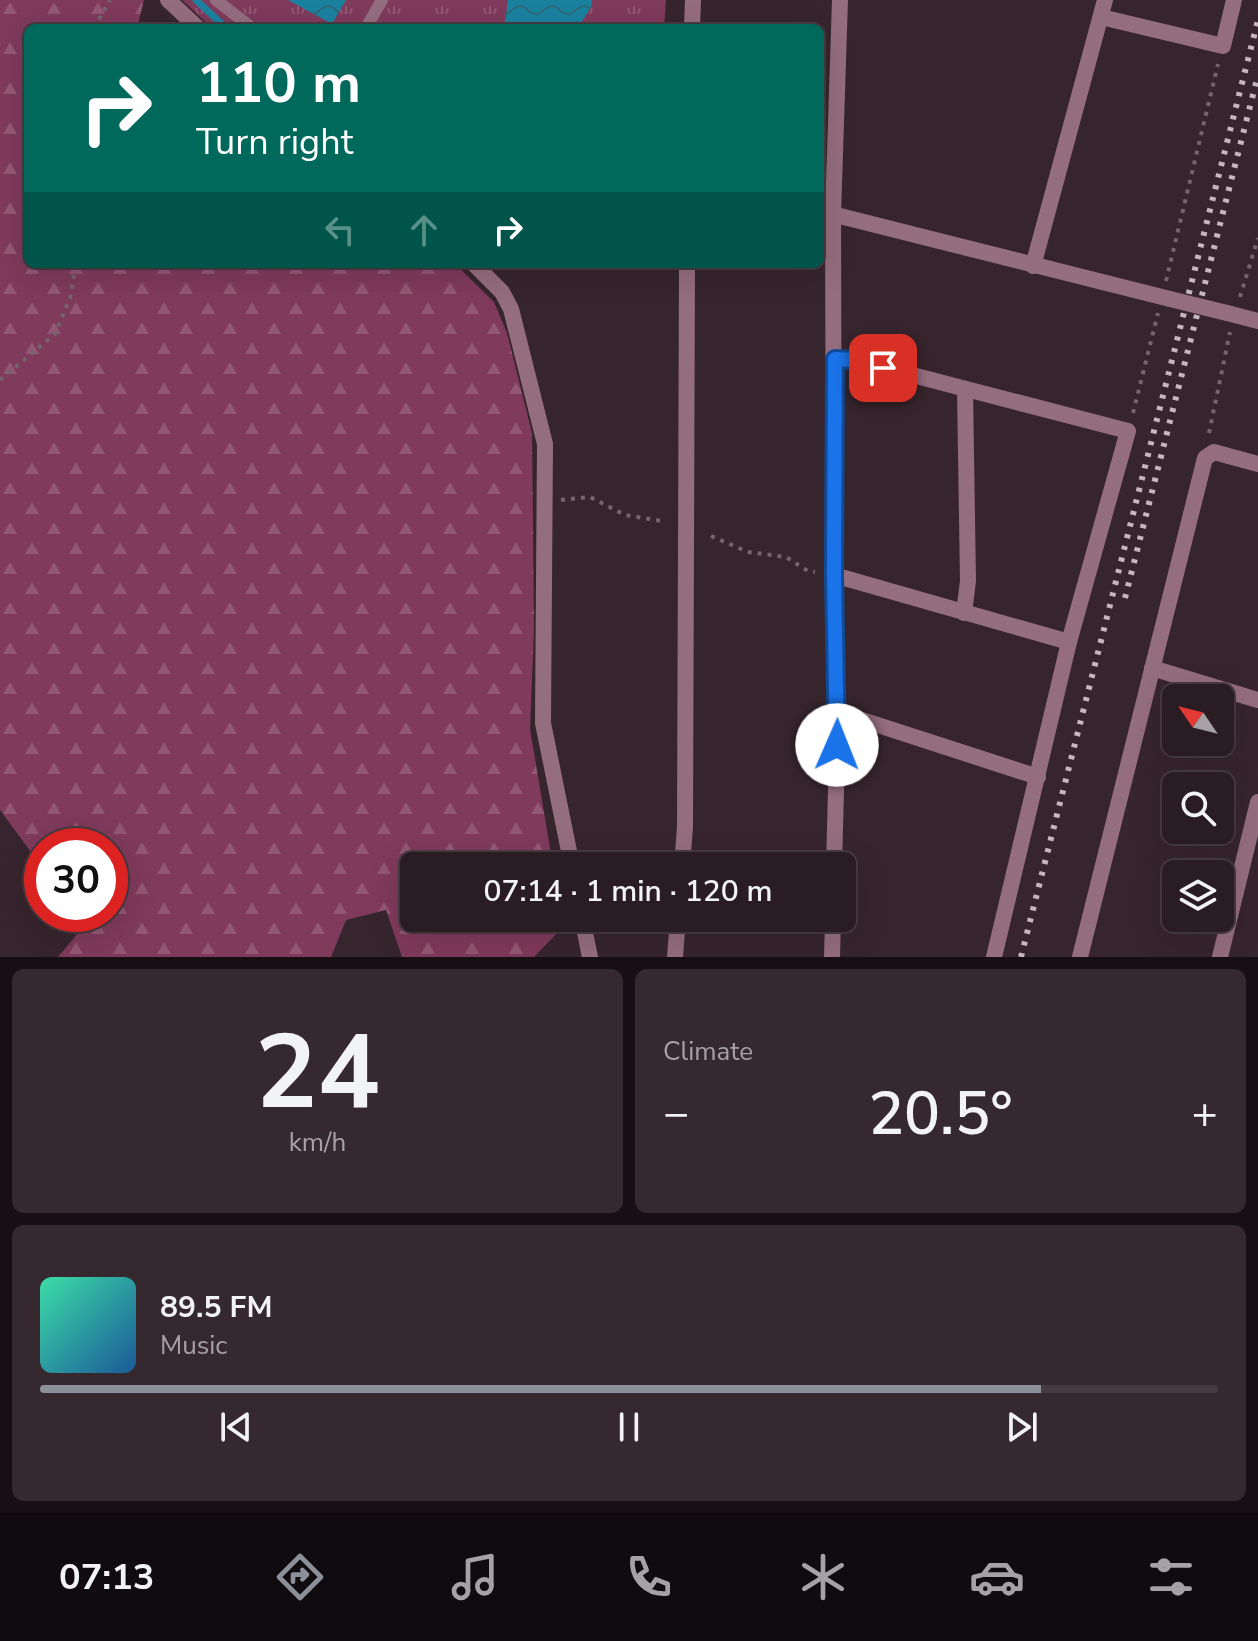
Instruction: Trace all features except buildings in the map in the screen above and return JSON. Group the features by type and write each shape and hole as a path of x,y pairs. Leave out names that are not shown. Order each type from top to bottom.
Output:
{"street":[{"path":"168,0 194,24"},
{"path":"692,24 693,0"},
{"path":"834,852 838,715 834,575 835,359 827,212 840,0"},
{"path":"1033,266 1103,8 1223,46 1234,0"},
{"path":"827,212 1258,321"},
{"path":"484,268 502,292 518,329 545,444 547,502 543,723 569,852"},
{"path":"683,852 687,268"},
{"path":"835,359 855,360 1128,431 1069,642 994,957"},
{"path":"964,613 968,581 965,389"},
{"path":"1080,957 1205,458 1214,452 1258,464"},
{"path":"834,575 1069,642"},
{"path":"1152,668 1258,700"},
{"path":"838,715 850,716 1038,777"},
{"path":"1220,957 1255,829 1258,802"},
{"path":"585,932 590,957"},
{"path":"675,957 677,932"},
{"path":"832,957 833,932"}],"lane":[{"path":"216,0 247,24"},
{"path":"368,24 382,0"}],"path":[{"path":"96,24 110,0"},
{"path":"1128,431 1166,298 1223,46"},
{"path":"1214,452 1209,430 1231,314 1258,238"},
{"path":"0,380 55,334 70,298 75,268"},
{"path":"547,502 590,497 625,515 662,521"},
{"path":"711,536 748,552 786,557 808,571 834,575"}],"green space":[{"path":"0,0 144,0 138,24 24,24 24,268 459,268 494,302 507,333 532,433 534,629 530,729 551,852 400,852 400,932 558,932 534,957 402,957 386,910 346,920 331,957 58,957 79,932 128,932 128,828 24,828 24,843 0,810"},
{"path":"182,0 666,0 664,24 208,24"}],"water":[{"path":"288,0 346,0 332,24"},
{"path":"508,0 592,0 580,24 505,24"}],"waterway":[{"path":"196,0 222,24"}],"railway":[{"path":"1021,957 1258,20"},
{"path":"1125,598 1258,75"}],"route":[{"path":"837,745 835,359 855,360 883,368"}]}
